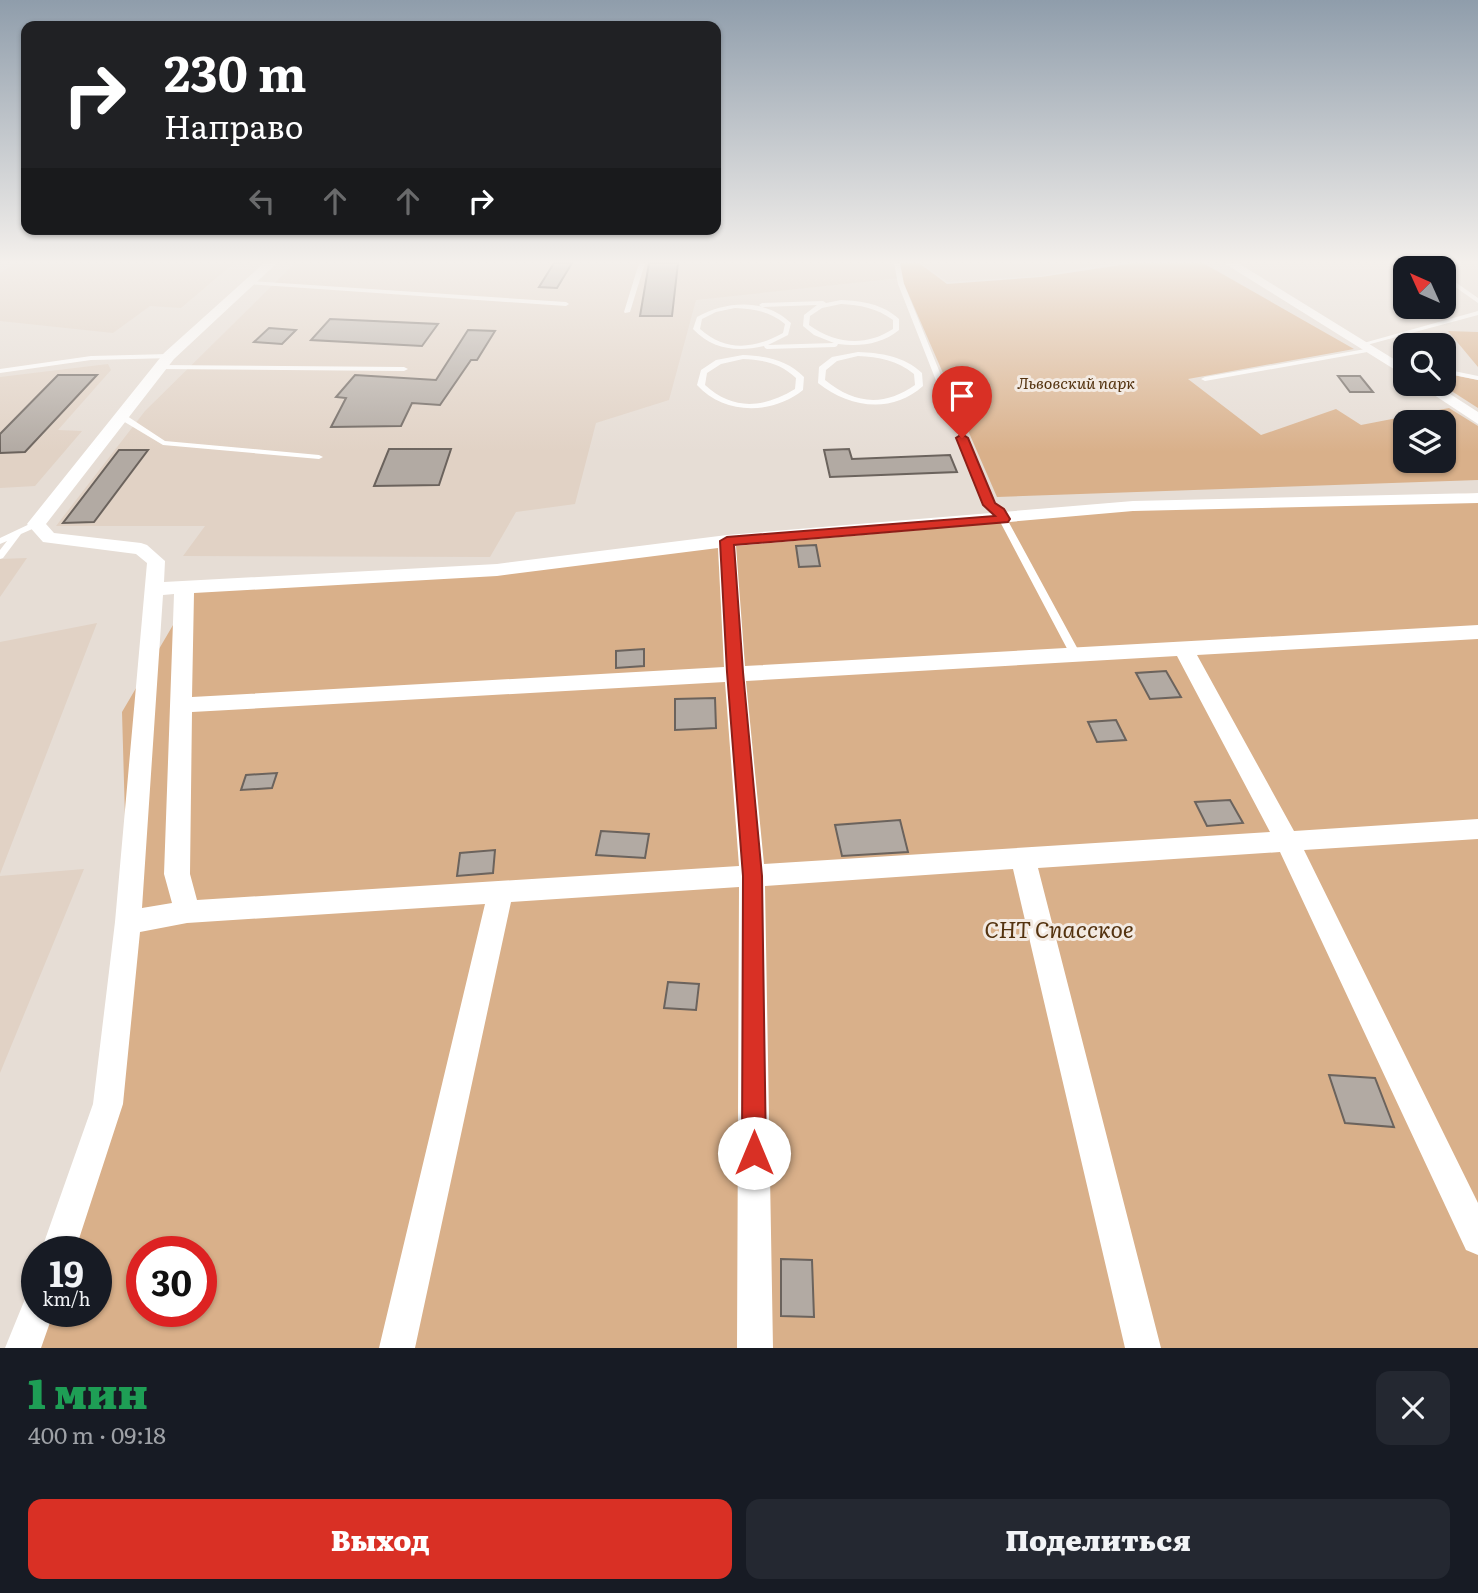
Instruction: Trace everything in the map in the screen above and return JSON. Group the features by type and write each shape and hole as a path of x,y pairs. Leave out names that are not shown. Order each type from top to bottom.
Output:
{"street":[{"path":"63,1236 108,1104 128,922 156,561 141,549 49,538 36,524 164,362 203,326"},
{"path":"1333,326 1393,364"},
{"path":"1443,396 1478,419"},
{"path":"152,589 497,570 727,541 1133,506 1478,498"},
{"path":"727,541 752,876 755,1348"},
{"path":"184,589 177,874 187,912"},
{"path":"183,705 1478,632"},
{"path":"1184,650 1287,840 1478,1238"},
{"path":"128,922 187,912 500,894 1478,829"},
{"path":"1023,859 1143,1348"},
{"path":"397,1348 500,894"},
{"path":"23,1348 31,1327"}],"lane":[{"path":"697,326 696,329 706,340 725,346 750,348 863,344 884,339 896,330 896,326"},
{"path":"750,348 772,343 786,334 787,326"},
{"path":"806,326 817,336 838,342 863,344"},
{"path":"918,326 989,505 999,512 1076,655"},
{"path":"1205,379 1367,347 1436,326"},
{"path":"863,344 866,354"},
{"path":"866,354 883,355 905,362 918,373 919,386 906,397 883,403 833,394 821,382 822,369 835,359 866,354"},
{"path":"799,390 800,377 789,365 768,358 743,357 719,362 704,372 701,385 711,397 732,405 760,407 784,401 799,390 821,382"},
{"path":"0,370 91,358 404,369"},
{"path":"1456,373 1478,378"},
{"path":"121,416 163,443 319,457"},
{"path":"0,541 36,524"},
{"path":"0,556 19,533"}],"shaded area":[{"path":"46,326 123,326 113,333"},
{"path":"231,326 689,326 669,400 596,423 575,504 516,512 490,557 183,556 205,526 56,526 145,411"},
{"path":"108,364 111,370 58,430 82,431 35,486 0,488 0,377"},
{"path":"27,558 0,597 0,559"},
{"path":"97,623 0,874 0,642"},
{"path":"84,869 0,1073 0,876"}],"green space":[{"name":"Львовский парк","path":"922,326 1313,326 1354,349 1188,379 1261,435 1336,409 1361,425 1393,419 1393,473 1456,473 1456,412 1478,426 1478,480 997,497"},
{"path":"1448,331 1478,332 1478,367 1456,341 1456,333"},
{"path":"1456,376 1478,380 1478,408 1456,394"},
{"name":"СНТ Спасское","path":"1478,493 1478,1348 23,1348 31,1327 112,1327 112,1236 65,1236 119,1094 128,922 122,712 193,591 646,555 961,519"}],"building":[{"path":"324,326 437,326 422,346 311,340"},
{"path":"269,328 296,330 282,344 254,342"},
{"path":"468,330 495,331 477,360 471,360 440,405 412,403 401,426 331,427 346,398 336,397 355,375 436,380"},
{"path":"58,375 97,375 25,452 0,453 0,434"},
{"path":"1338,376 1360,376 1373,392 1350,392"},
{"path":"389,449 451,449 439,485 374,486"},
{"path":"849,449 852,459 950,455 957,472 830,477 824,450"},
{"path":"119,450 148,450 94,522 63,523"},
{"path":"816,545 820,566 799,567 796,546"},
{"path":"644,649 644,666 616,668 616,651"},
{"path":"1166,671 1181,697 1150,699 1136,673"},
{"path":"715,698 716,728 675,730 675,699"},
{"path":"1116,720 1126,740 1097,742 1088,722"},
{"path":"277,773 272,788 241,790 246,775"},
{"path":"1230,800 1243,823 1207,826 1195,802"},
{"path":"900,820 908,852 842,856 835,825"},
{"path":"601,831 649,834 645,858 596,855"},
{"path":"495,850 493,873 457,876 460,853"},
{"path":"668,982 699,984 696,1010 664,1008"},
{"path":"1329,1075 1375,1078 1394,1127 1345,1123"},
{"path":"781,1259 812,1260 814,1317 781,1316"}],"route":[{"path":"754,1153 752,876 727,541 1003,519 999,512 989,505 962,438"}]}
